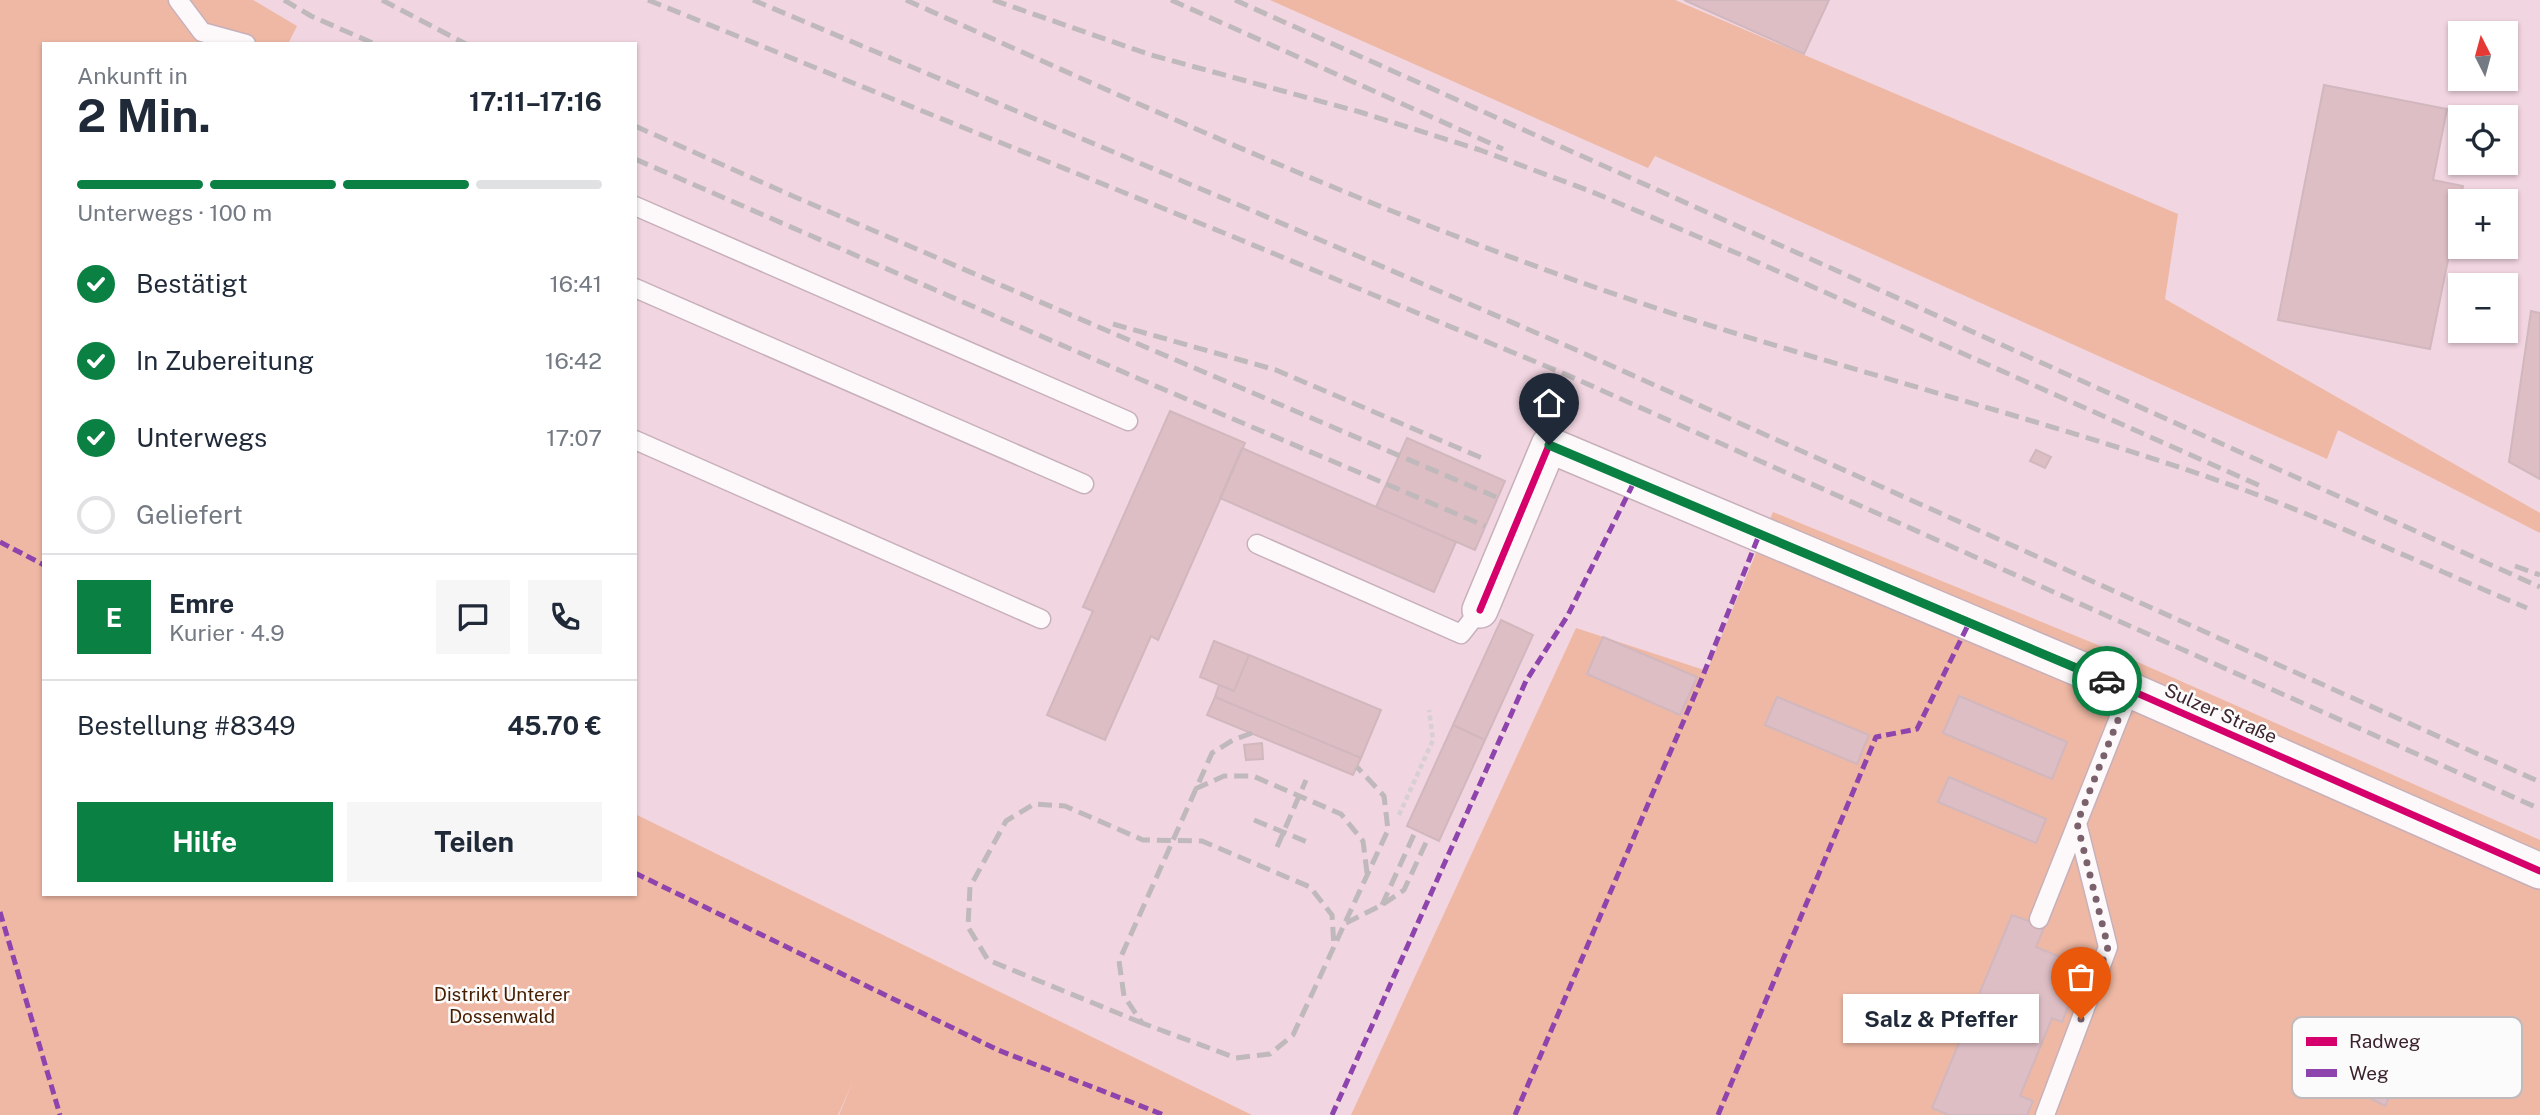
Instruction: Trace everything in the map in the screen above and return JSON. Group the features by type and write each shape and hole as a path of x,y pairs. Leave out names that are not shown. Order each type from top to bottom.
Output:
{"street":[{"name":"Sulzer Straße","path":"1480,610 1549,445 2130,690 2540,871"}],"lane":[{"path":"178,0 202,32 240,42"},
{"path":"637,207 1128,421"},
{"path":"637,289 1084,484"},
{"path":"637,441 1041,619"},
{"path":"1257,544 1461,634 1480,610"},
{"path":"2039,919 2130,690"},
{"path":"2045,1115 2108,947 2077,823"}],"path":[{"path":"1399,815 1433,740 1429,710"}],"green space":[{"name":"Distrikt Unterer Dossenwald","path":"0,0 253,0 297,26 289,42 42,42 42,896 637,896 637,815 1252,1115 839,1115 853,1081 838,1115 0,1115"},
{"path":"1270,0 1675,0 2178,214 2165,299 2540,513 2540,533 2338,430 2327,459 1655,156 1648,168"},
{"path":"1773,512 2115,652 2540,840 2540,1115 1351,1115 1576,628 1707,671"}],"building":[{"path":"1684,0 1829,0 1804,54"},
{"path":"2324,85 2447,109 2433,180 2463,186 2462,189 2448,189 2448,259 2430,349 2278,320"},
{"path":"2531,311 2540,313 2540,479 2509,462"},
{"path":"1170,411 1245,443 1158,640 1151,636 1105,740 1047,715 1093,611 1083,607"},
{"path":"1407,438 1505,481 1475,550 1376,507"},
{"path":"1242,448 1456,542 1434,592 1220,498"},
{"path":"2036,450 2051,457 2045,468 2030,461"},
{"path":"1501,620 1533,635 1485,740 1453,725"},
{"path":"1603,637 1697,677 1680,715 1587,674"},
{"path":"1214,641 1249,655 1234,691 1200,677"},
{"path":"1249,655 1381,710 1361,758 1215,697 1219,685 1234,691"},
{"path":"1959,696 2067,742 2052,779 1943,733"},
{"path":"1215,697 1361,758 1353,775 1207,715"},
{"path":"1777,697 1869,735 1857,764 1765,725"},
{"path":"1453,725 1485,740 1439,841 1407,826"},
{"path":"1262,743 1263,759 1246,760 1244,745"},
{"path":"1949,777 2046,819 2036,843 1938,802"},
{"path":"2012,915 2044,927 2036,947 2084,967 2062,1022 2052,1018 2020,1096 2033,1101 2027,1115 1949,1115 1932,1108"},
{"path":"2370,1098 2389,1098 2385,1106"}],"railway":[{"path":"284,0 311,16 370,42"},
{"path":"382,0 462,42"},
{"path":"648,0 1565,374 2540,809"},
{"path":"753,0 1574,349 2540,782"},
{"path":"906,0 1248,152 1509,256 1672,313 2053,427 2246,490 2527,608"},
{"path":"993,0 1151,55 1360,112 1480,150 1590,191 1739,254 2265,488"},
{"path":"1171,0 1503,149"},
{"path":"1235,0 2540,587"},
{"path":"637,127 1496,497"},
{"path":"637,160 1485,526"},
{"path":"1113,324 1276,370 1482,458"},
{"path":"2515,566 2540,575"},
{"path":"1252,733 1233,740 1212,753 1119,961 1124,996 1142,1023 1236,1058 1270,1054 1293,1035 1388,830 1384,796 1357,767"},
{"path":"1195,789 1224,776 1253,776 1341,814 1363,841 1367,873"},
{"path":"1277,847 1306,780"},
{"path":"1142,1023 988,960 968,927 970,887 1006,821 1034,804 1065,806 1143,840 1202,841 1310,887 1332,915 1334,947"},
{"path":"1254,820 1312,844"},
{"path":"1382,905 1416,830"},
{"path":"1346,923 1382,905 1404,890 1429,836"}],"marked path":[{"path":"1332,1115 1526,681 1568,615 1634,482"},
{"path":"1515,1115 1702,678 1759,535"},
{"path":"0,542 42,564"},
{"path":"1718,1115 1876,737 1917,729 1969,623"},
{"path":"637,874 998,1050 1164,1115"},
{"path":"0,912 60,1115"}],"cycle path":[{"path":"1480,610 1549,445 2130,690 2540,871"}],"way so far":[{"path":"2081,1019 2108,947 2077,823 2130,690 2107,681"}],"place":[{"name":"Salz & Pfeffer","path":"2081,1019"}],"route":[{"path":"1549,445 2107,681"}]}
